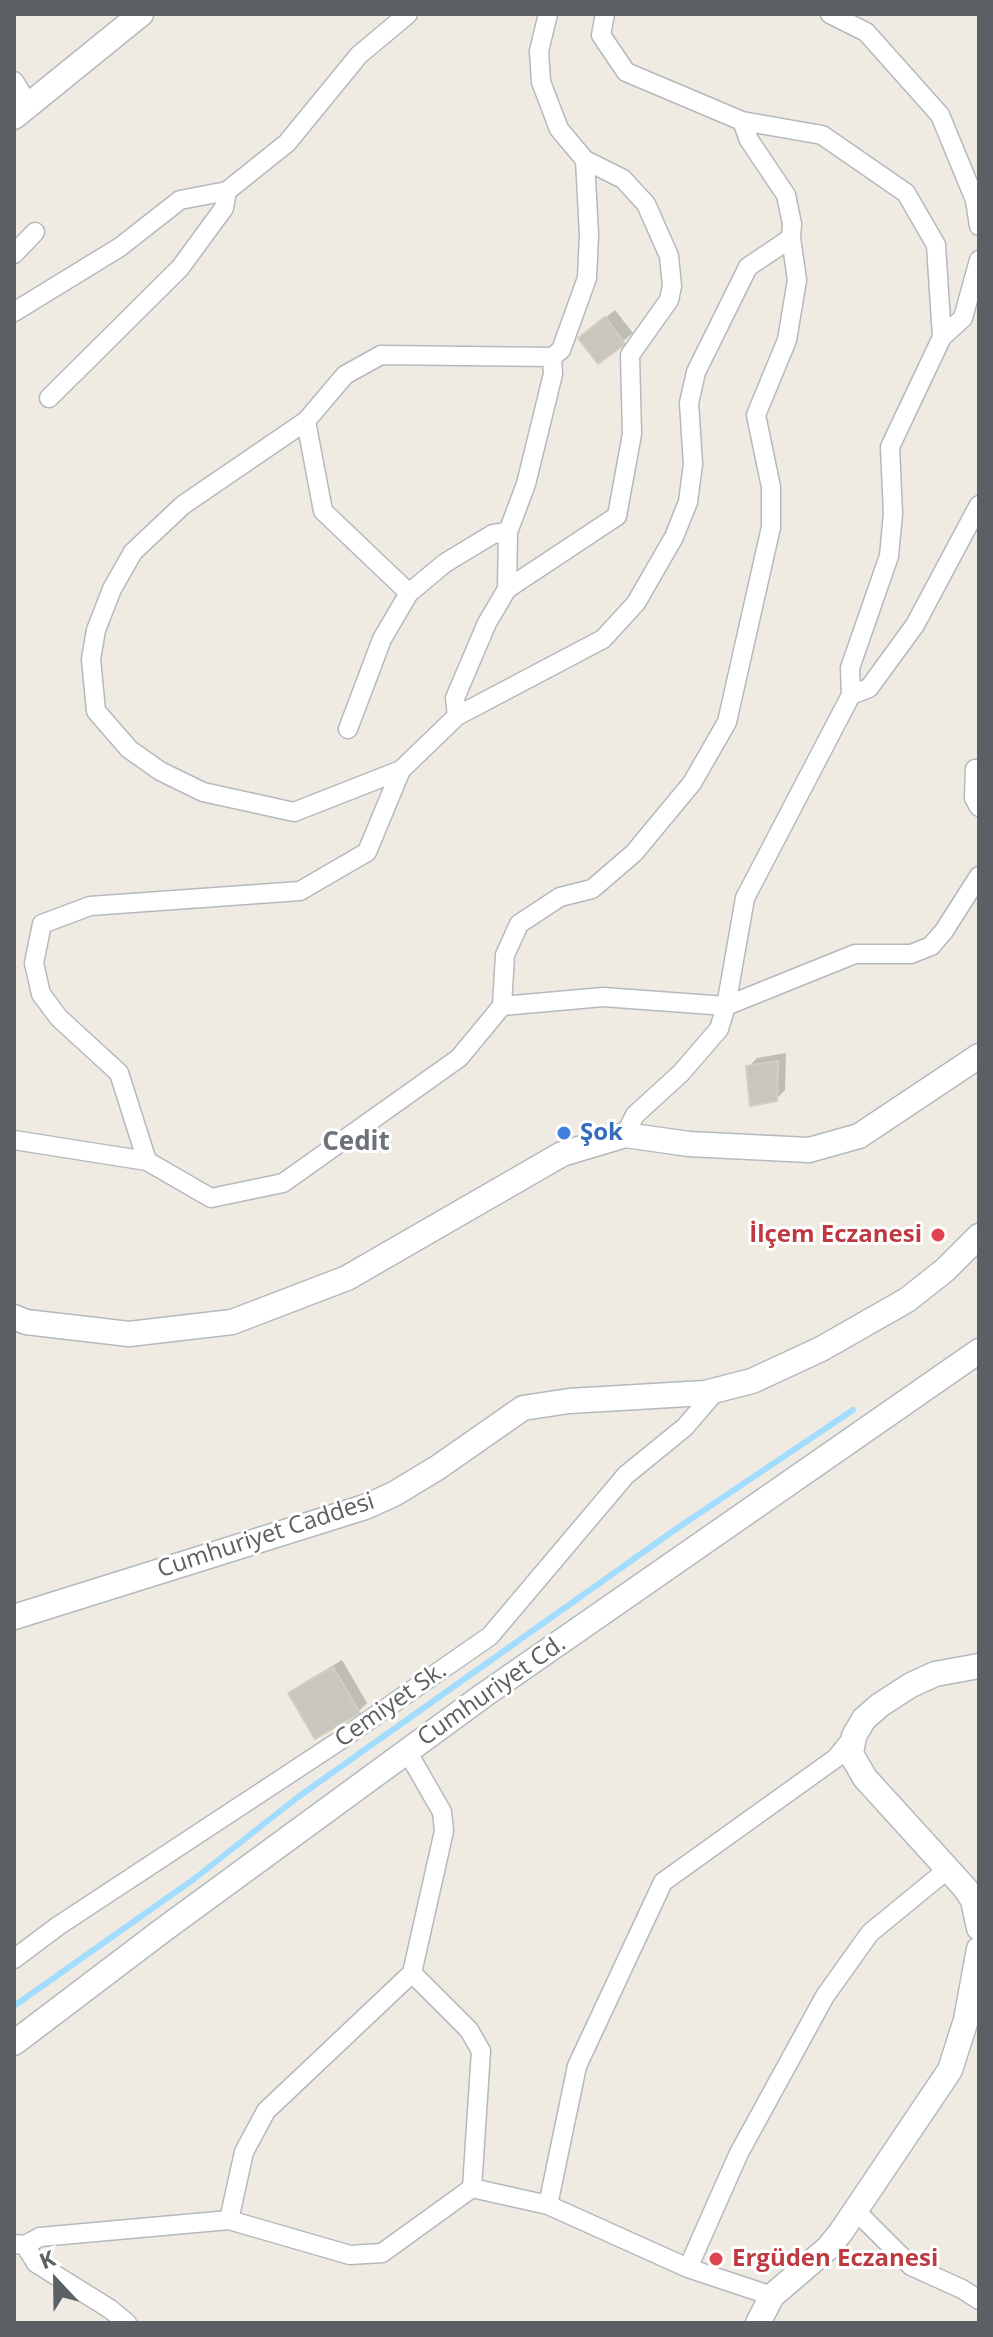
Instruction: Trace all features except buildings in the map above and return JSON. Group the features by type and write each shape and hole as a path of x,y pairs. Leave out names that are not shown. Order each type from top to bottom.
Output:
{"street":[{"path":"14,81 21,111 141,14"},
{"path":"14,312 120,247 180,200 227,191 287,143 359,55 408,14"},
{"path":"457,716 455,698 487,623 507,589 617,516 632,434 630,355 669,300 672,286 669,256 646,204 623,179 585,160 559,129 541,82 539,51 548,14"},
{"path":"605,14 601,35 626,72 742,121 822,135 906,193 936,245 942,337"},
{"path":"830,14 867,23 940,115 975,200 979,226"},
{"path":"14,1140 147,1161 211,1198 283,1183 459,1058 502,1006 505,955 519,924 560,897 592,889 634,853 692,783 727,722 771,527 771,487 756,415 787,340 797,280 786,195 749,140 742,121"},
{"path":"585,160 589,235 587,278 561,350 552,357 381,355 345,375 306,421 183,505 133,552 112,589 96,630 91,659 96,711 129,749 160,771 203,792 294,812 401,770 457,716 603,639 636,603 674,537 688,502 693,464 689,403 696,372 748,267 791,238"},
{"path":"49,398 180,268 224,208 227,191"},
{"path":"14,254 35,232"},
{"path":"625,1135 635,1115 681,1073 719,1029 745,898 851,695 850,668 889,556 893,514 890,447 942,337 963,318 979,260"},
{"path":"507,589 508,532 526,484 553,374 552,357"},
{"path":"306,421 323,511 409,593"},
{"path":"851,695 869,688 915,625 979,505"},
{"path":"348,729 382,639 409,593 445,563 493,534 508,532"},
{"path":"975,769 974,798 979,807"},
{"path":"147,1161 119,1073 59,1018 41,994 34,963 42,924 90,906 300,891 367,852 401,770"},
{"path":"502,1006 603,997 726,1006 855,954 911,954 931,946 979,876"},
{"path":"14,1317 26,1322 129,1334 232,1322 347,1278 562,1154 625,1135 689,1144 809,1150 859,1136 979,1056"},
{"name":"Cumhuriyet Caddesi","path":"14,1617 365,1507 437,1468 523,1408 569,1401 730,1389 774,1372 907,1300 979,1236"},
{"name":"Cumhuriyet Cd.","path":"14,2043 484,1695 979,1351"},
{"name":"Cemiyet Sk.","path":"14,1959 58,1926 339,1741 490,1636 626,1475 685,1427 716,1391"},
{"path":"548,2205 577,2066 663,1882 836,1758 864,1719 880,1705 935,1674 979,1666"},
{"path":"854,1736 851,1754 856,1766 973,1900 979,1928"},
{"path":"229,2220 244,2152 266,2111 412,1973 444,1831 442,1812 407,1751"},
{"path":"688,2268 739,2153 825,1996 870,1933 948,1869"},
{"path":"758,2323 772,2296 828,2248 950,2070 966,2020 979,1949"},
{"path":"412,1973 469,2030 481,2051 472,2188"},
{"path":"127,2323 36,2263 19,2245 40,2237 229,2220 350,2255 382,2253 472,2188 548,2205 688,2268 772,2296"},
{"path":"856,2211 911,2266 979,2300"}],"waterway":[{"path":"14,2006 194,1879 298,1797 676,1529 853,1410"}],"place":[{"name":"Şok","path":"564,1133"},
{"name":"İlçem Eczanesi","path":"938,1235"},
{"name":"Ergüden Eczanesi","path":"716,2259"}],"district":[{"name":"Cedit","path":"356,1143"}]}
